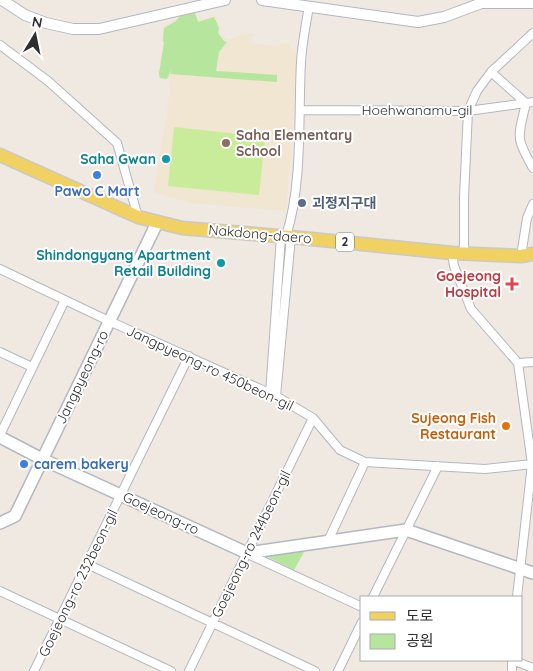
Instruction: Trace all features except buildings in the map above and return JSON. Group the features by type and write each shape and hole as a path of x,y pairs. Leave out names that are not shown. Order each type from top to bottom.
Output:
{"main road":[{"name":"Nakdong-daero","path":"0,155 138,217 182,228 458,253 527,255"},
{"name":"Jangpyeong-ro","path":"0,523 15,516 157,223"},
{"name":"Goejeong-ro","path":"0,436 42,459 246,553"},
{"path":"246,553 406,530 533,573"}],"street":[{"path":"2,0 26,15 46,23 73,29 100,28 225,0"},
{"path":"262,0 418,22 444,17 481,2 533,4"},
{"path":"273,395 286,236 293,216 300,110 301,61 309,6"},
{"path":"516,596 533,464 518,363 471,309 454,266 458,253 464,197 468,111 477,91 491,72 533,33"},
{"path":"0,45 48,81 117,143 138,217"},
{"path":"491,72 529,102 518,137 521,147 533,168"},
{"name":"Hoehwanamu-gil","path":"300,110 468,111 529,102"},
{"path":"527,255 527,218 533,204"},
{"name":"Jangpyeong-ro 450beon-gil","path":"0,269 109,321 273,395 313,418 340,450 365,462 486,469 533,464"},
{"path":"0,436 65,300"},
{"path":"0,352 32,367"},
{"name":"Goejeong-ro 232beon-gil","path":"34,671 189,356"},
{"path":"518,363 533,362"},
{"name":"Goejeong-ro 244beon-gil","path":"189,671 313,418"},
{"path":"328,541 365,462"},
{"path":"374,596 438,466"},
{"path":"246,553 360,606"},
{"path":"87,564 315,671"},
{"path":"0,591 171,671"},
{"path":"338,671 360,626"},
{"path":"515,661 533,668"}],"shaded area":[{"name":"Saha Elementary School","path":"196,12 198,20 216,16 220,35 229,40 243,34 254,33 250,43 277,46 289,43 290,48 296,53 297,69 286,211 191,203 154,192 170,93 169,80 160,79 158,74 163,42 161,41 163,26 176,20 180,15"}],"green space":[{"path":"195,13 198,22 214,17 219,28 218,33 227,42 219,52 216,71 277,75 277,82 170,74 172,67 167,79 160,78 164,28 176,21 180,16"},
{"path":"174,127 265,137 259,195 168,186"},
{"path":"309,543 294,570 254,550"}],"place":[{"name":"Saha Elementary School","path":"226,143"},
{"name":"Saha Gwan","path":"166,159"},
{"name":"Pawo C Mart","path":"97,175"},
{"name":"괴정지구대","path":"302,203"},
{"name":"Shindongyang Apartment Retail Building","path":"221,263"},
{"name":"Goejeong Hospital","path":"512,284"},
{"name":"Sujeong Fish Restaurant","path":"506,426"},
{"name":"carem bakery","path":"24,464"}]}
